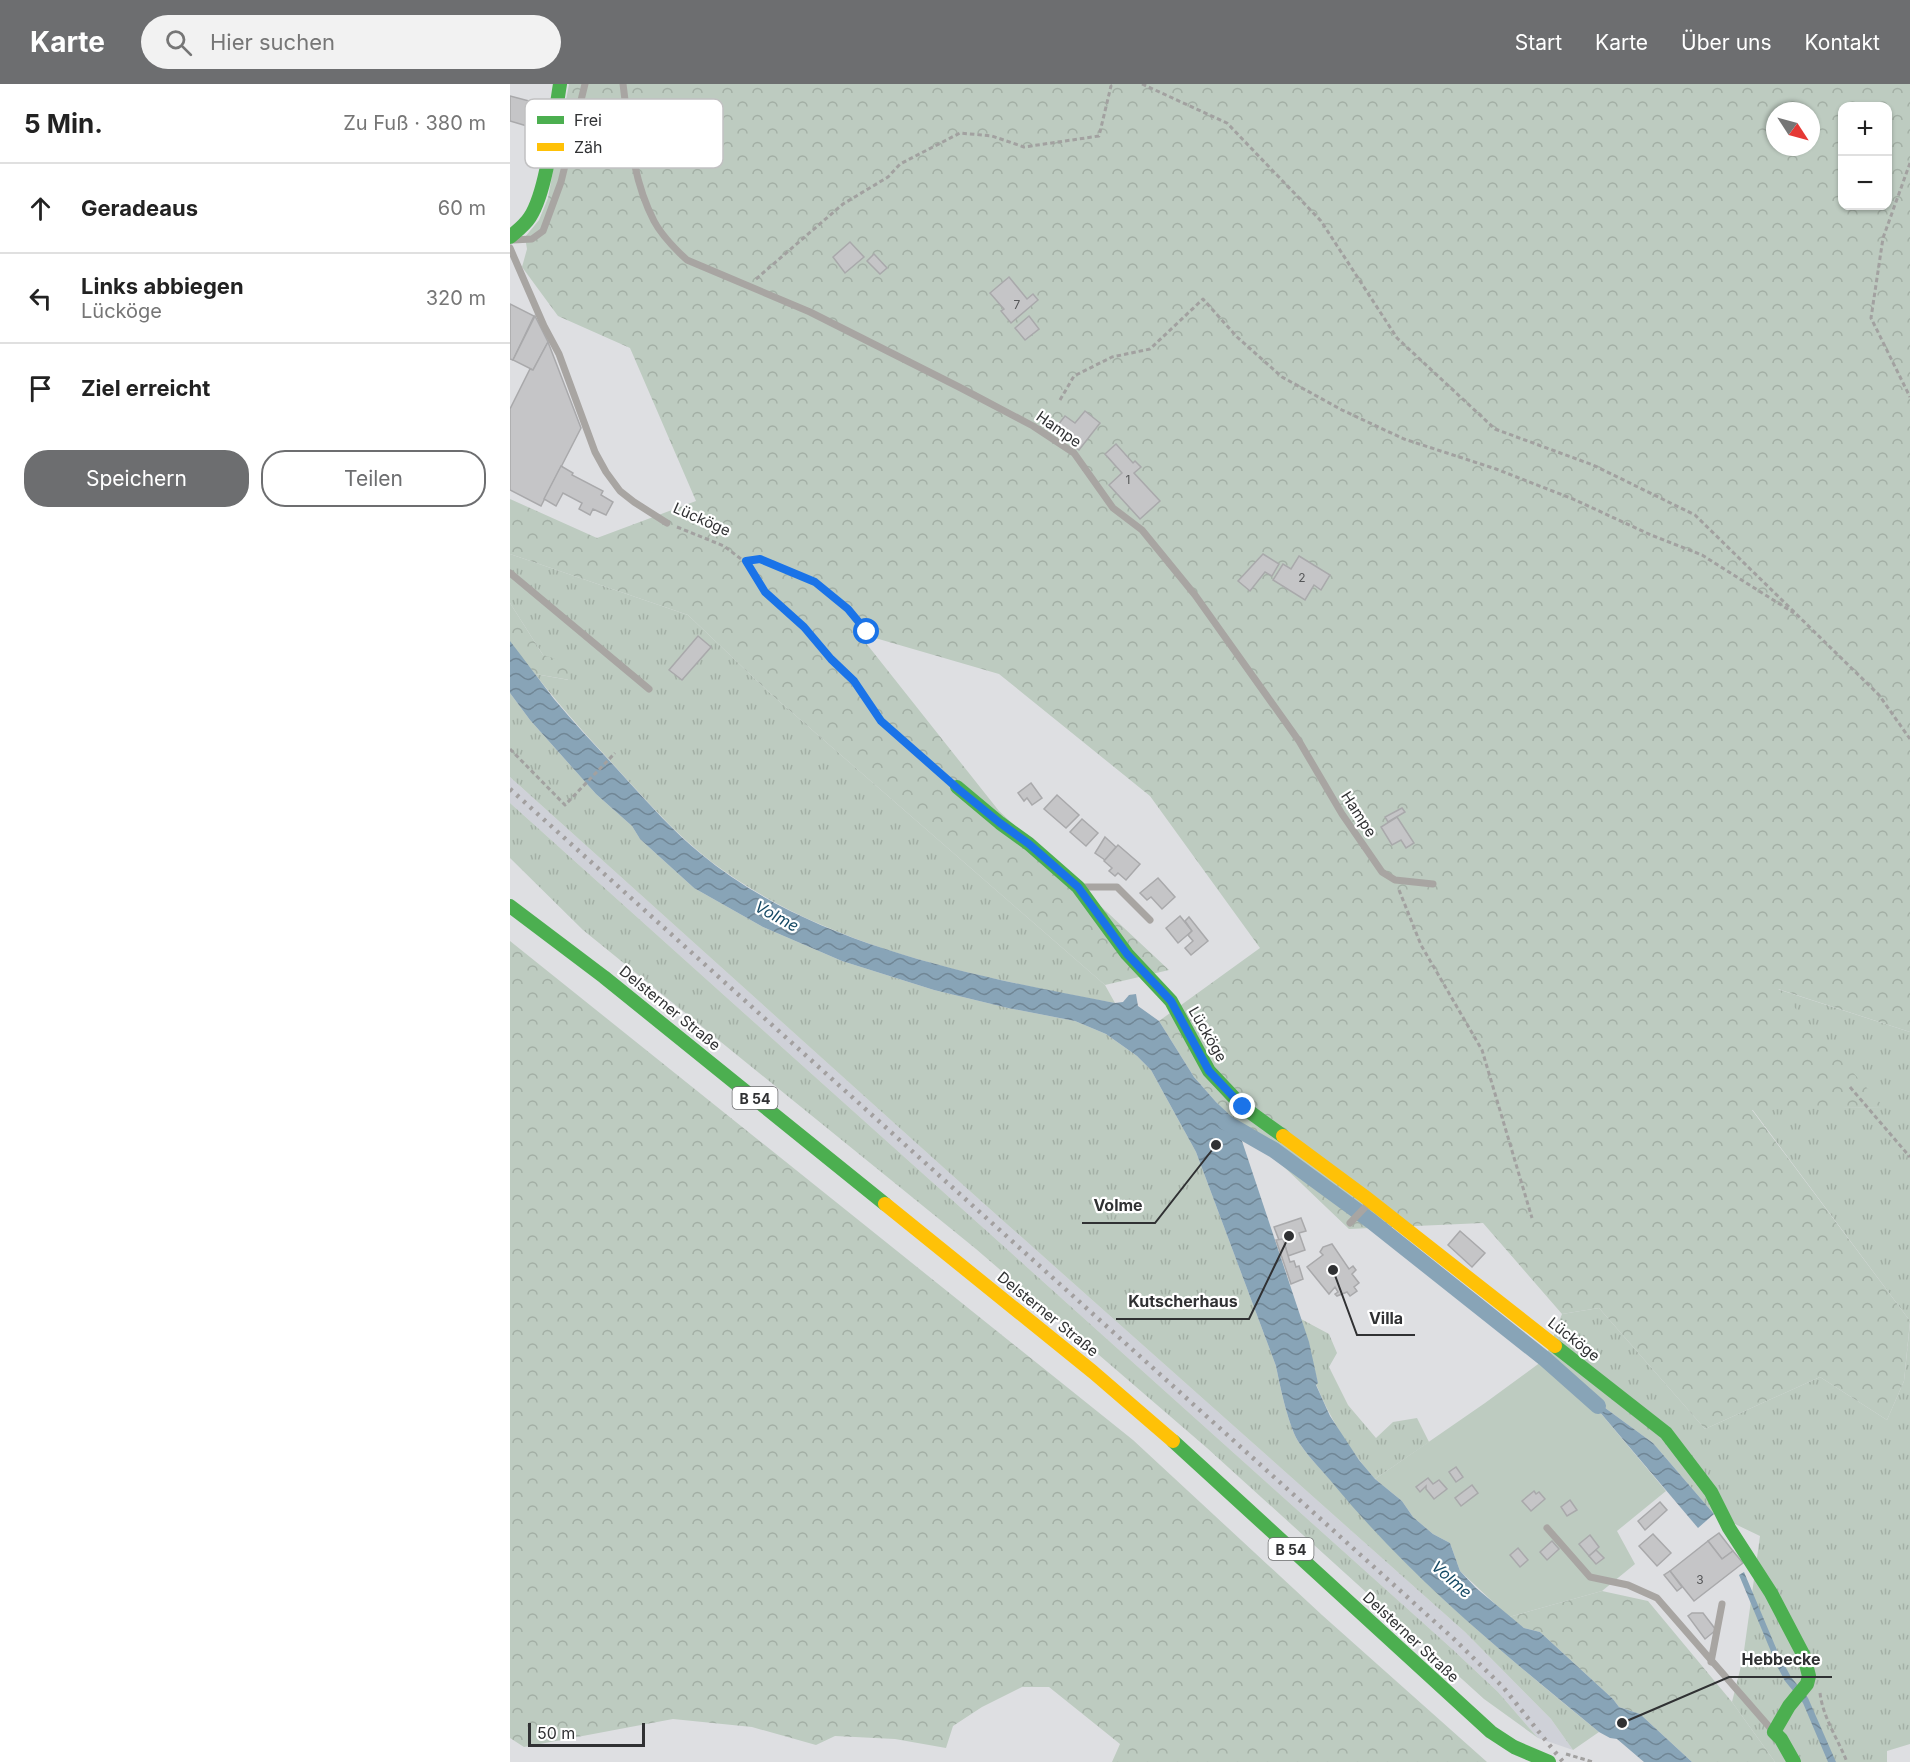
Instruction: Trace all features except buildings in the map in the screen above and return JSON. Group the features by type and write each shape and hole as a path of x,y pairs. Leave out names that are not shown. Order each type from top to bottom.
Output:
{"street":[{"path":"557,99 560,84"},
{"path":"510,238 528,220 534,210 545,168"},
{"name":"Lücköge","path":"957,788 1029,844 1078,887 1127,954 1171,1001 1209,1071 1243,1107 1317,1161 1666,1433 1711,1492 1729,1528 1786,1619 1804,1656 1809,1676 1807,1684"},
{"name":"Delsterner Straße","path":"510,906 604,977 1093,1372 1194,1459 1491,1732 1514,1747 1549,1762"},
{"path":"1794,1762 1781,1739 1774,1732 1789,1706 1807,1684"}],"lane":[{"path":"581,99 585,84"},
{"name":"Hampe","path":"623,84 625,99"},
{"path":"510,238 532,239 543,231 564,168"},
{"name":"Hampe","path":"635,168 639,186 655,223 672,246 687,260 810,312 1033,426 1074,453 1113,508 1142,530 1195,594 1299,741 1342,814 1382,873 1395,880"},
{"name":"Lücköge","path":"510,248 544,326 560,354 595,452 606,472 620,491 667,523"},
{"path":"510,573 650,689"},
{"path":"1395,880 1432,884"},
{"path":"1078,887 1117,887 1150,920"},
{"path":"1350,1223 1370,1202"},
{"path":"1546,1528 1590,1577 1628,1585 1657,1598 1774,1732"},
{"path":"1711,1662 1722,1604"}],"path":[{"path":"748,286 843,204 888,177 900,164 960,132 993,136 1023,147 1099,136 1111,86 1109,84"},
{"path":"1142,84 1227,123 1322,220 1397,338 1495,429 1593,465 1695,515 1879,695 1910,739"},
{"path":"1910,163 1883,238 1871,318 1910,398"},
{"path":"1060,400 1074,376 1112,357 1150,349 1203,299 1237,337 1282,377 1342,410 1404,439 1496,469 1573,499 1651,536 1702,555 1801,617"},
{"name":"Lücköge","path":"667,523 724,546 746,561 765,592 804,627 831,659 854,681 881,721 957,788"},
{"path":"746,561 760,559 815,582 848,609 867,632"},
{"path":"510,748 565,805 615,753"},
{"path":"1395,880 1421,945 1482,1050 1532,1218"},
{"path":"1850,1087 1910,1157"},
{"path":"1807,1684 1820,1692 1822,1711 1838,1739 1847,1762"}],"shaded area":[{"path":"510,777 944,1168 1465,1632 1551,1719 1573,1750 1538,1738 1498,1692 1450,1647 510,803"}],"green space":[{"path":"569,84 1910,84 1910,1032 1778,989 1884,1107 1752,1110 1910,1321 1904,1381 1887,1420 1820,1377 1705,1429 1599,1308 1562,1314 1483,1223 1349,1229 1216,1102 1194,1077 1159,1021 1260,948 1150,796 999,674 858,633 999,811 1169,970 1105,985 772,695 688,615 510,554 510,499 597,538 696,501 630,348 558,316 522,267 527,249 525,237 539,220 548,198 554,168 723,168 723,99 566,99"},
{"path":"510,554 688,615 772,695 1105,985 1115,1003 964,971 864,942 816,923 770,900 712,862 671,826 646,800 577,725 535,674 569,680 543,655 510,603"},
{"path":"510,603 543,655 566,662 570,680 535,674 510,643"},
{"path":"510,693 530,720 596,794 632,826 640,839 694,888 763,927 842,961 934,990 1075,1021 1106,1034 1137,1056 1151,1070 1196,1152 1276,1366 1282,1396 1300,1444 1365,1520 1428,1585 1529,1675 1599,1732 1573,1750 1551,1719 1465,1632 944,1168 510,777"},
{"path":"510,803 1450,1647 1498,1692 1538,1738 1484,1699 1207,1448 976,1249 583,930 510,858"},
{"path":"510,941 1133,1440 1322,1615 1487,1762 1112,1762 1120,1744 1049,1687 1022,1687 982,1707 953,1726 946,1748 895,1739 835,1736 816,1745 752,1727 673,1719 524,1747 510,1738"},
{"path":"1777,989 1910,1032 1910,1321 1752,1109 1883,1107"},
{"path":"1599,1308 1705,1429 1820,1377 1887,1420 1904,1381 1910,1323 1910,1744 1887,1751 1887,1762 1775,1762 1732,1702 1743,1658 1760,1536 1714,1514 1653,1443 1582,1391 1545,1359 1562,1314"},
{"path":"1301,1319 1329,1334 1337,1353 1329,1367 1348,1405 1376,1438 1393,1422 1417,1418 1429,1442 1375,1479 1341,1434 1328,1410 1316,1384 1318,1383"},
{"path":"1545,1359 1582,1391 1666,1491 1617,1531 1635,1564 1602,1591 1509,1617 1460,1571 1450,1543 1433,1534 1413,1517 1402,1501 1375,1479"},
{"path":"1602,1591 1648,1601 1732,1702 1775,1762 1692,1762 1640,1714 1619,1707 1540,1632 1524,1628 1509,1617"}],"water":[{"path":"510,641 548,692 662,818 701,854 744,885 792,912 898,953 1008,982 1115,1003 1123,1002 1129,995 1136,994 1138,1006 1159,1021 1194,1077 1245,1129 1240,1135 1309,1342 1318,1383 1316,1385 1330,1416 1359,1460 1375,1479 1402,1501 1413,1517 1433,1534 1450,1543 1460,1571 1476,1588 1524,1628 1540,1632 1619,1707 1640,1714 1692,1762 1644,1762 1617,1739 1599,1732 1529,1675 1428,1585 1365,1520 1308,1455 1292,1428 1276,1366 1196,1152 1151,1070 1137,1056 1106,1034 1075,1021 934,990 842,961 763,927 694,888 640,839 632,826 596,794 530,720 510,693"},
{"path":"1582,1391 1653,1443 1714,1514 1698,1528"},
{"path":"1744,1572 1779,1655 1791,1677 1808,1698 1836,1762 1828,1762 1803,1703 1785,1681 1777,1666 1739,1575"}],"waterway":[{"path":"1225,1122 1274,1150 1371,1221 1545,1359 1598,1406"}],"railway":[{"path":"510,789 1455,1640 1503,1687 1563,1762"}],"traffic: fast":[{"path":"558,99 560,84"},
{"path":"510,237 530,217 547,168"},
{"path":"957,787 1029,844 1078,887 1127,954 1171,1001 1209,1071 1243,1107 1283,1136"},
{"path":"510,906 604,977 885,1204"},
{"path":"1555,1346 1666,1433 1711,1492 1729,1528 1771,1593 1804,1656 1809,1676 1807,1684 1789,1706 1774,1732 1781,1739 1794,1762"},
{"path":"1173,1441 1491,1732 1514,1747 1549,1762"}],"traffic: slow":[{"path":"1283,1136 1364,1196 1555,1346"},
{"path":"885,1204 1093,1372 1173,1441"}],"place":[{"name":"Volme","path":"1216,1145"},
{"name":"Kutscherhaus","path":"1289,1236"},
{"name":"Villa","path":"1333,1270"},
{"name":"Hebbecke","path":"1622,1723"}],"route":[{"path":"867,632 848,609 815,582 760,559 746,561 765,592 804,627 831,659 854,681 881,721 957,788 1029,844 1078,887 1127,954 1171,1001 1209,1071 1243,1107"}]}
